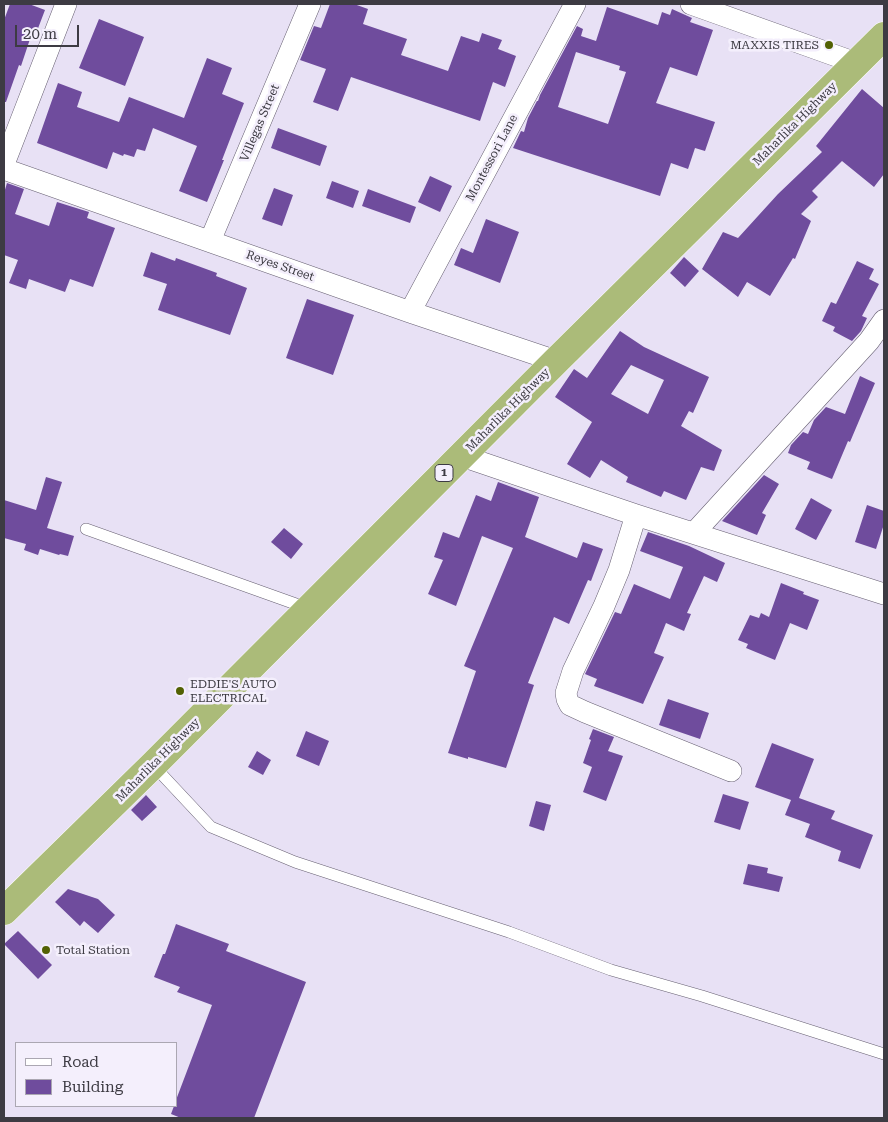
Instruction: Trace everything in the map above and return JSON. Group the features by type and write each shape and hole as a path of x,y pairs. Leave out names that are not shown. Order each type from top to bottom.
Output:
{"highway":[{"name":"Maharlika Highway","path":"4,911 153,765 884,36"}],"street":[{"path":"4,164 66,4"},
{"name":"Villegas Street","path":"210,242 310,4"},
{"name":"Montessori Lane","path":"410,312 575,4"},
{"path":"691,4 856,63"},
{"name":"Reyes Street","path":"4,169 410,312 556,361"},
{"path":"694,533 869,341 884,320"},
{"path":"462,456 636,515 884,594"},
{"path":"636,515 619,570 573,671 566,694 567,699 570,705 585,712 731,771"}],"lane":[{"path":"86,529 308,609"},
{"path":"153,765 211,827 295,862 509,932 611,970 702,996 884,1054"}],"building":[{"path":"10,4 29,4 45,10 37,31 33,30 21,66 19,65 6,102 4,102 4,20"},
{"path":"330,4 354,4 368,9 363,24 407,39 401,55 448,71 461,36 479,42 482,33 502,40 498,49 516,56 505,87 493,82 480,121 351,77 338,111 313,102 326,69 300,60 314,26 321,28"},
{"path":"607,7 658,25 662,12 670,15 672,9 692,18 690,22 713,30 697,76 670,67 656,103 715,122 705,151 695,148 688,169 671,163 660,196 513,148 521,131 524,132 528,118 577,26 583,29 581,36 596,41","holes":["576,52 620,66 619,70 626,72 608,124 558,107"]},
{"path":"99,19 144,37 125,86 79,68"},
{"path":"207,58 232,68 222,94 244,103 207,202 179,191 197,146 153,128 145,151 137,149 134,157 124,154 123,156 113,152 107,169 37,143 58,83 82,92 77,107 119,122 129,97 184,118"},
{"path":"862,89 884,108 884,174 874,187 842,161 812,191 818,197 801,214 811,221 795,259 793,258 770,296 747,282 738,297 702,269 723,232 738,238 778,194 822,152 816,146"},
{"path":"278,128 327,146 320,166 271,148"},
{"path":"430,176 452,186 440,212 418,202"},
{"path":"332,181 359,191 353,208 326,198"},
{"path":"7,183 24,189 15,214 49,226 57,202 89,212 87,218 115,228 93,287 70,279 65,292 29,279 26,289 9,283 18,260 4,255 4,193"},
{"path":"274,188 293,195 282,226 262,219"},
{"path":"368,189 416,207 410,223 362,206"},
{"path":"486,219 519,232 500,283 454,265 461,248 473,253"},
{"path":"151,252 175,261 176,258 217,273 216,276 247,288 230,335 158,310 167,284 143,276"},
{"path":"684,257 699,271 685,287 670,273"},
{"path":"857,261 874,269 869,279 879,284 862,316 867,318 861,331 852,341 833,331 835,327 822,321 831,302 836,304"},
{"path":"307,299 354,315 333,375 286,358"},
{"path":"620,331 644,347 709,377 693,413 689,411 681,426 722,450 714,471 701,467 686,500 664,491 661,497 626,482 628,477 601,460 590,478 567,464 592,422 555,397 574,369 587,378","holes":["631,365 664,380 648,414 611,394"]},
{"path":"860,376 875,383 832,479 807,469 810,462 788,453 791,445 803,432 808,434 814,420 826,407 845,414"},
{"path":"764,475 779,484 762,513 766,515 757,535 722,521"},
{"path":"46,477 62,482 47,528 74,536 68,556 40,549 38,555 24,550 26,544 4,538 4,500 36,510"},
{"path":"498,482 539,497 525,537 577,558 583,542 603,549 591,581 588,580 569,624 554,617 528,683 534,685 506,768 448,753 476,671 464,666 513,548 482,536 456,606 428,594 443,560 434,557 443,532 459,538 476,495 491,501"},
{"path":"811,498 832,510 816,540 795,529"},
{"path":"867,505 884,511 884,524 876,549 855,542"},
{"path":"284,528 303,544 291,559 271,542"},
{"path":"648,532 689,546 725,563 717,582 704,576 687,613 691,614 684,631 666,623 654,653 664,657 643,704 594,686 597,679 585,674 615,612 621,614 634,584 670,599 683,567 640,551"},
{"path":"781,583 819,600 807,630 790,623 775,660 746,648 748,644 738,640 750,615 759,618 761,613 769,617"},
{"path":"668,699 709,713 700,739 659,725"},
{"path":"593,729 614,737 608,751 623,756 606,801 583,792 592,767 583,763"},
{"path":"306,731 329,741 319,766 296,756"},
{"path":"772,743 814,759 799,798 835,811 831,819 873,835 860,869 838,861 841,851 805,837 810,824 785,815 791,800 755,787"},
{"path":"257,751 271,760 263,775 248,767"},
{"path":"723,794 749,802 740,830 714,822"},
{"path":"146,795 157,807 142,821 131,810"},
{"path":"536,801 551,805 544,831 529,826"},
{"path":"748,864 768,868 767,873 783,877 779,892 743,884"},
{"path":"68,889 98,899 115,915 98,933 84,921 80,926 55,902"},
{"path":"176,924 229,944 226,951 306,982 254,1118 181,1118 171,1114 174,1107 178,1107 178,1095 212,1005 177,992 180,987 154,977 163,954 165,954"},
{"path":"18,931 52,965 38,979 4,944"}],"place":[{"name":"MAXXIS TIRES","path":"829,45"},
{"name":"EDDIE'S AUTO ELECTRICAL","path":"180,691"},
{"name":"Total Station","path":"46,950"}]}
